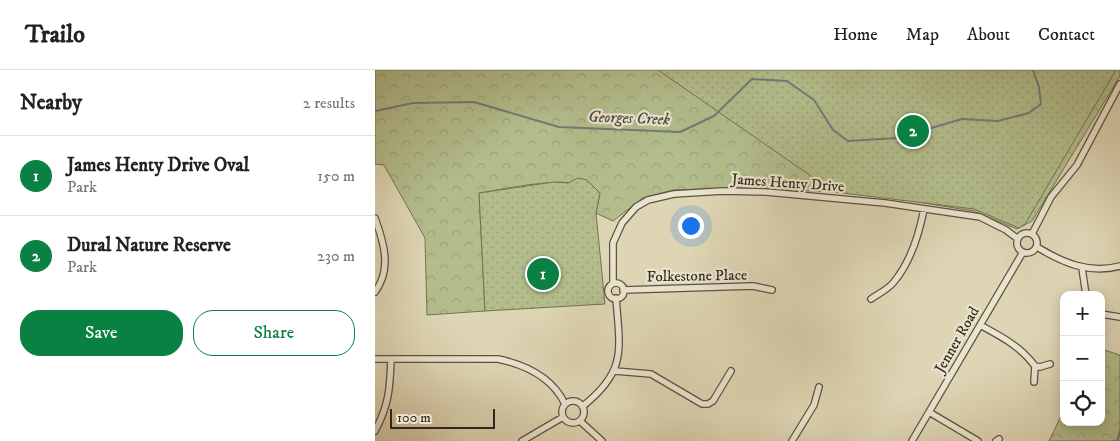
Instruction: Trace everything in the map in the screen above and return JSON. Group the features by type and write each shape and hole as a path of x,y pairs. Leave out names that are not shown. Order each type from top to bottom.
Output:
{"street":[{"path":"1033,234 1051,197 1077,165 1120,84"},
{"name":"James Henty Drive","path":"613,283 611,256 617,232 636,207 660,195 723,191 766,192 830,197 923,208 980,217 1006,230 1018,239"},
{"path":"871,299 892,284 918,240 923,208"},
{"path":"375,218 385,251 385,263 383,276 375,292"},
{"path":"1022,234 1033,234 1037,238 1037,247 1029,253 1023,252 1019,248 1018,239 1022,234"},
{"path":"1037,247 1059,260 1082,268 1111,268 1120,266"},
{"name":"Jenner Road","path":"912,441 1023,252"},
{"path":"1082,268 1086,291"},
{"path":"613,283 620,284 623,290 621,296 616,298 610,296 608,291 613,283"},
{"name":"Folkestone Place","path":"623,290 753,286 772,290"},
{"path":"583,406 603,389 615,371 619,338 616,298"},
{"path":"1105,315 1120,317"},
{"path":"980,325 1018,346 1035,366 1040,367 1051,364"},
{"path":"375,359 499,359 517,363 532,370 550,384 565,404"},
{"path":"375,431 384,415 390,394 391,359"},
{"path":"1034,382 1035,366"},
{"path":"615,371 651,374 702,404 709,404 713,401 731,371"},
{"path":"792,441 814,405 819,388"},
{"path":"580,421 585,412 583,406 574,400 565,404 561,410 563,418 569,422 580,421 602,441"},
{"path":"929,412 978,441"},
{"path":"522,441 563,418"}],"green space":[{"path":"375,70 1120,70 1120,76 1032,221 1017,229 973,211 863,193 735,188 673,190 643,198 613,221 596,213 600,193 590,187 576,183 560,182 524,185 479,193 485,311 427,315 425,238 384,165 375,164"},
{"path":"658,70 1116,70 1025,224 1019,228 974,209 834,192"},
{"path":"578,178 587,180 600,193 596,213 605,304 485,311 479,193 554,182 568,183"},
{"path":"1105,350 1120,355 1120,441 1049,441 1060,418 1060,426 1105,426"}],"waterway":[{"name":"Georges Creek","path":"375,111 413,103 474,102 559,127 680,132 714,116 752,79 787,81 814,100 833,130 848,141 897,138 962,119 998,121 1029,113 1041,104 1039,87 1033,70"},
{"path":"1117,441 1120,431"}],"place":[{"name":"Dural Nature Reserve","path":"913,131"},
{"name":"James Henty Drive Oval","path":"543,274"}]}
